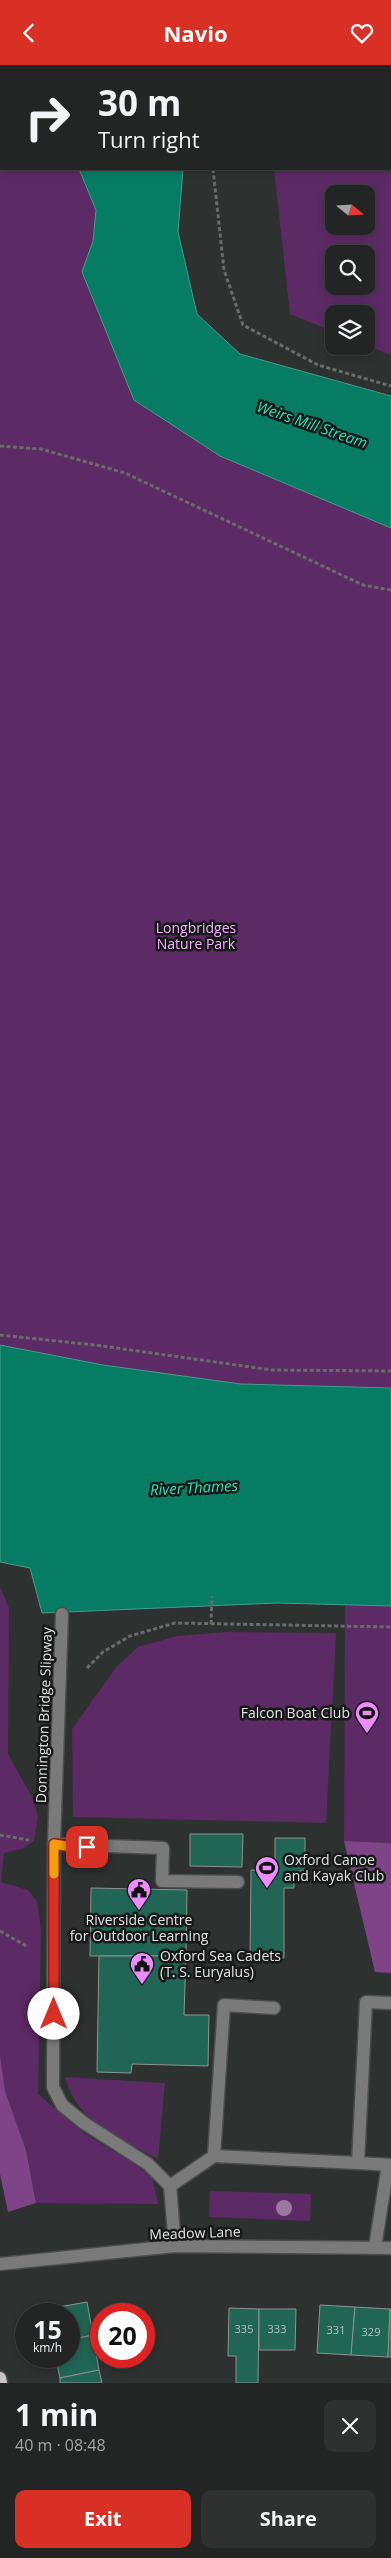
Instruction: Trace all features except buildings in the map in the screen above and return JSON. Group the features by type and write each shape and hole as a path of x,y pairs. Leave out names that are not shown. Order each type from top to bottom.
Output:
{"main road":[{"path":"0,2378 1,2383"}],"street":[{"name":"Donnington Bridge Slipway","path":"62,1614 54,1844 53,2087 62,2105 84,2123 148,2164 170,2186"},
{"path":"54,1844 163,1847 162,1881 238,1882"},
{"path":"358,2163 366,2001 391,2003"},
{"path":"214,2156 224,2005 274,2008"},
{"path":"176,2246 170,2186 214,2156 389,2165 375,2247"},
{"name":"Meadow Lane","path":"0,2264 176,2246 391,2248"}],"path":[{"path":"213,170 224,269 243,325 318,365 391,386"},
{"path":"0,446 41,449 125,473 364,585 391,590"},
{"path":"0,1335 95,1345 272,1370 391,1371"},
{"path":"211,1624 212,1596"},
{"path":"60,1693 103,1652 130,1636 175,1623 391,1627"}],"green space":[{"name":"Longbridges Nature Park","path":"0,170 79,170 96,210 93,241 82,272 220,456 391,528 391,1388 241,1384 103,1365 0,1345"},
{"path":"274,170 391,170 391,355 375,349 375,305 325,305 325,328 290,314"},
{"path":"0,1587 9,1608 8,1754 33,1799 38,1816 34,1841 22,1849 4,1853 1,1882 28,1890 37,1901 41,1930 38,2094 85,2134 130,2161 152,2177 158,2204 36,2203 26,2150 5,2091 0,2054"},
{"name":"Falcon Boat Club","path":"345,1605 391,1606 391,1843 344,1841"},
{"path":"225,1632 336,1633 326,1823 73,1817 72,1729 117,1666 138,1647 177,1636"},
{"path":"65,2077 165,2083 158,2159 115,2136 90,2117 79,2106 71,2093"},
{"path":"210,2191 311,2194 310,2221 209,2217"}],"shaded area":[{"path":"344,1841 391,1843 391,1973 375,1972"},
{"path":"0,2054 5,2091 26,2150 36,2203 8,2212 0,2174"}],"water":[{"name":"Weirs Mill Stream","path":"79,170 183,170 178,232 197,314 240,354 391,396 391,528 220,456 134,400 82,272 93,241 96,210"},
{"name":"River Thames","path":"0,1345 103,1365 241,1384 391,1388 391,1606 277,1603 42,1613 30,1568 0,1562"}],"slow traffic":[{"path":"54,1874 54,1844 65,1846"}],"place":[{"name":"Falcon Boat Club","path":"367,1734"},
{"name":"Oxford Canoe and Kayak Club","path":"267,1889"},
{"name":"Riverside Centre for Outdoor Learning","path":"139,1911"},
{"name":"Oxford Sea Cadets (T. S. Euryalus)","path":"142,1985"}],"route":[{"path":"54,2014 54,1844 87,1847"}]}
